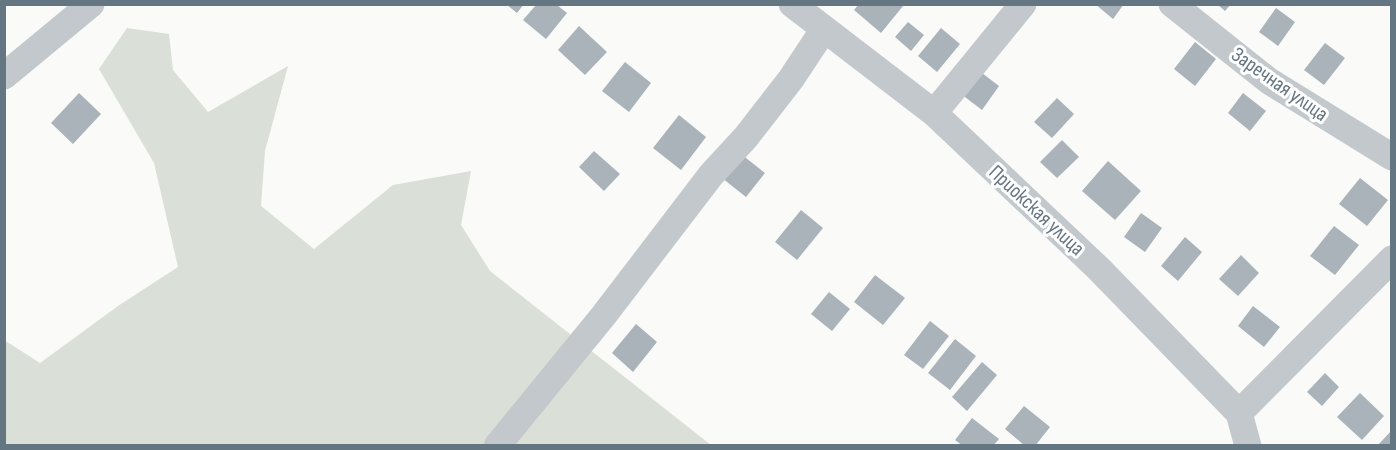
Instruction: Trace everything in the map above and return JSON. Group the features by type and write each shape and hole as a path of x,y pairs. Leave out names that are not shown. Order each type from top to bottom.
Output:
{"street":[{"path":"4,76 91,4"},
{"name":"Приокская улица","path":"792,4 934,113 1099,269 1239,413 1248,446"},
{"path":"934,113 1023,4"},
{"name":"Заречная улица","path":"1172,4 1269,81 1392,157"},
{"path":"497,446 604,315 711,175 746,137 784,87 824,28"},
{"path":"1239,413 1392,258"}],"shaded area":[{"path":"127,28 169,34 173,70 208,112 288,66 265,151 261,206 314,249 393,185 471,171 461,225 490,271 711,445 5,445 4,340 40,363 118,306 178,267 154,163 99,69"}],"building":[{"path":"506,4 524,4 517,13"},
{"path":"859,4 901,4 903,6 881,33 854,10"},
{"path":"1095,4 1124,4 1113,19"},
{"path":"1217,4 1231,4 1225,11"},
{"path":"536,5 557,5 567,13 546,39 523,20"},
{"path":"1276,8 1295,22 1278,46 1259,32"},
{"path":"908,22 924,35 911,51 895,37"},
{"path":"579,26 607,52 585,75 558,50"},
{"path":"941,28 960,44 937,72 918,56"},
{"path":"1195,42 1216,59 1195,86 1174,69"},
{"path":"1325,43 1345,58 1324,85 1304,70"},
{"path":"625,62 651,83 629,112 602,91"},
{"path":"978,70 999,86 982,110 961,94"},
{"path":"79,93 101,114 73,144 51,123"},
{"path":"1243,93 1266,111 1250,131 1228,113"},
{"path":"1057,98 1074,114 1052,138 1034,122"},
{"path":"679,115 706,137 681,170 653,148"},
{"path":"1062,140 1079,157 1057,178 1040,162"},
{"path":"594,151 620,174 604,191 579,167"},
{"path":"741,154 765,173 746,197 722,178"},
{"path":"1108,161 1141,191 1115,220 1082,191"},
{"path":"1360,178 1388,200 1367,226 1339,204"},
{"path":"801,210 823,228 797,260 775,242"},
{"path":"1141,213 1162,228 1145,252 1124,237"},
{"path":"1334,226 1359,245 1335,275 1310,256"},
{"path":"1185,237 1202,252 1178,281 1161,266"},
{"path":"1241,255 1259,273 1238,296 1219,279"},
{"path":"875,275 905,298 883,325 854,302"},
{"path":"829,292 850,309 832,331 811,314"},
{"path":"1253,306 1280,327 1264,347 1238,326"},
{"path":"930,321 949,336 923,369 904,355"},
{"path":"636,324 657,342 633,372 612,353"},
{"path":"955,339 976,356 950,390 928,373"},
{"path":"982,362 997,375 967,411 952,397"},
{"path":"1325,373 1339,387 1322,406 1307,392"},
{"path":"1360,393 1384,416 1362,440 1337,417"},
{"path":"1024,406 1050,427 1035,446 1025,446 1005,429"},
{"path":"972,418 999,439 993,446 963,446 955,440"},
{"path":"1392,430 1392,446 1377,446"}]}
